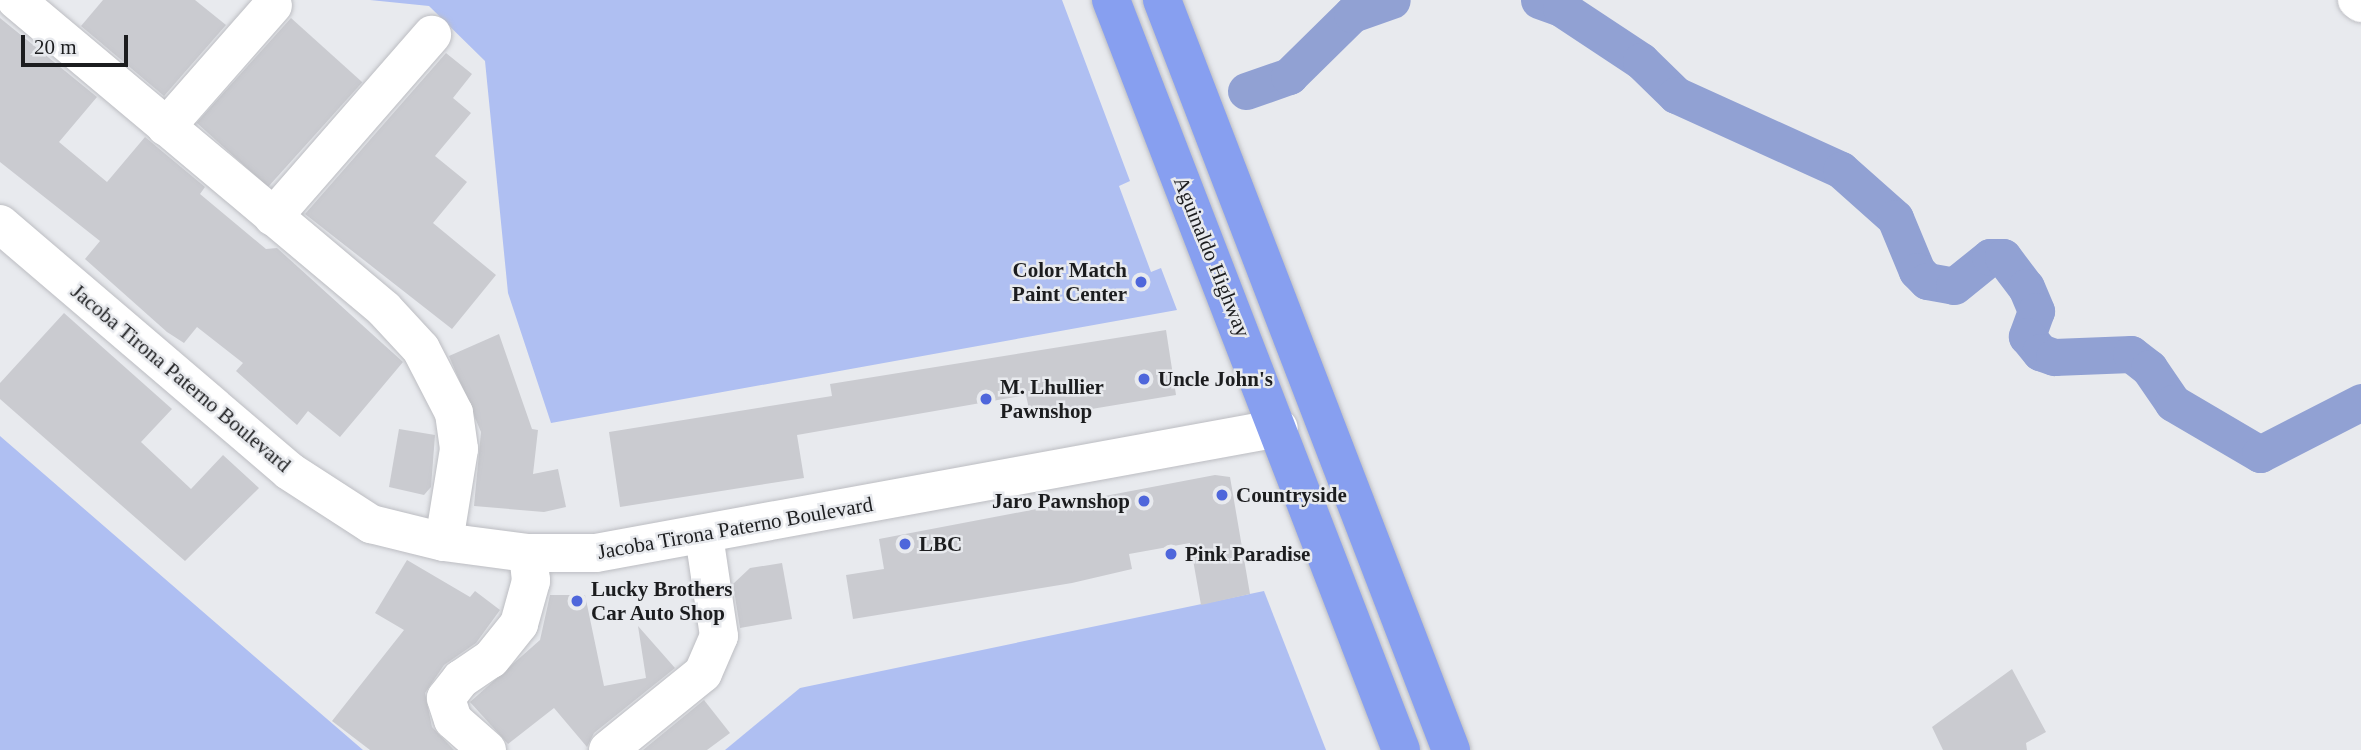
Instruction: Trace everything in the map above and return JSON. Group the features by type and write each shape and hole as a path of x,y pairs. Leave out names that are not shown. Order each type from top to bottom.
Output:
{"highway":[{"name":"Aguinaldo Highway","path":"1111,0 1279,428 1401,750"},
{"path":"1162,0 1451,750"}],"street":[{"path":"16,0 384,309 427,360 454,413 459,449 444,542"},
{"path":"2357,0 2361,3"},
{"path":"166,127 273,5"},
{"path":"273,218 432,34"},
{"name":"Jacoba Tirona Paterno Boulevard","path":"0,224 289,471 371,524 444,542 528,553 596,552 704,536 1279,428"},
{"path":"608,750 703,673 719,636 704,536"},
{"path":"487,750 453,720 446,698 461,679 491,659 519,624 531,581 528,553"}],"shaded area":[{"path":"370,0 1062,0 1130,181 1119,186 1151,272 1161,268 1177,310 551,423 508,293 485,61 429,6"},
{"path":"0,436 269,669 363,750 0,750"},
{"path":"1264,591 1326,750 725,750 800,688"}],"building":[{"path":"103,0 195,0 226,25 164,96 81,26"},
{"path":"0,18 97,97 59,142 107,182 145,137 205,187 200,194 266,249 277,248 403,362 340,437 308,411 297,425 236,371 243,363 197,327 184,343 167,332 85,259 100,241 0,162"},
{"path":"291,18 362,82 268,187 197,123"},
{"path":"446,53 472,74 453,98 471,113 435,156 467,182 433,223 496,275 452,329 305,214"},
{"path":"64,313 172,409 141,442 191,489 223,455 259,488 185,561 0,399 0,383"},
{"path":"1166,330 1176,395 1031,419 1026,395 797,435 804,478 620,507 609,432 832,396 830,384"},
{"path":"499,334 532,429 538,430 533,474 558,469 566,507 544,512 474,506 481,432 449,356"},
{"path":"399,429 435,435 431,487 424,495 389,487"},
{"path":"1215,475 1230,477 1250,594 1201,605 1190,543 1129,554 1132,569 1072,583 853,619 846,575 884,569 879,539"},
{"path":"407,560 470,597 475,591 500,610 476,643 444,665 425,693 432,727 454,750 370,750 332,721 404,630 375,613"},
{"path":"782,563 792,619 740,628 733,584 750,568"},
{"path":"550,595 585,595 604,686 646,678 638,626 675,668 594,733 587,747 554,708 508,744 470,702 540,640"},
{"path":"2012,669 2046,732 2026,743 2027,750 1943,750 1932,727"},
{"path":"704,700 730,733 707,750 643,750"}],"waterway":[{"path":"1246,91 1289,76 1352,14 1392,0"},
{"path":"1539,0 1561,8 1641,61 1676,95 1841,170 1895,218 1917,271 1927,281 1954,286 1990,257 2003,257 2026,287 2036,311 2027,336 2040,352 2054,357 2131,354 2149,368 2173,403 2260,454 2361,402"}],"place":[{"name":"Color Match Paint Center","path":"1141,282"},
{"name":"Uncle John's","path":"1144,379"},
{"name":"M. Lhullier Pawnshop","path":"986,399"},
{"name":"Countryside","path":"1222,495"},
{"name":"Jaro Pawnshop","path":"1144,501"},
{"name":"LBC","path":"905,544"},
{"name":"Pink Paradise","path":"1171,554"},
{"name":"Lucky Brothers Car Auto Shop","path":"577,601"}]}
